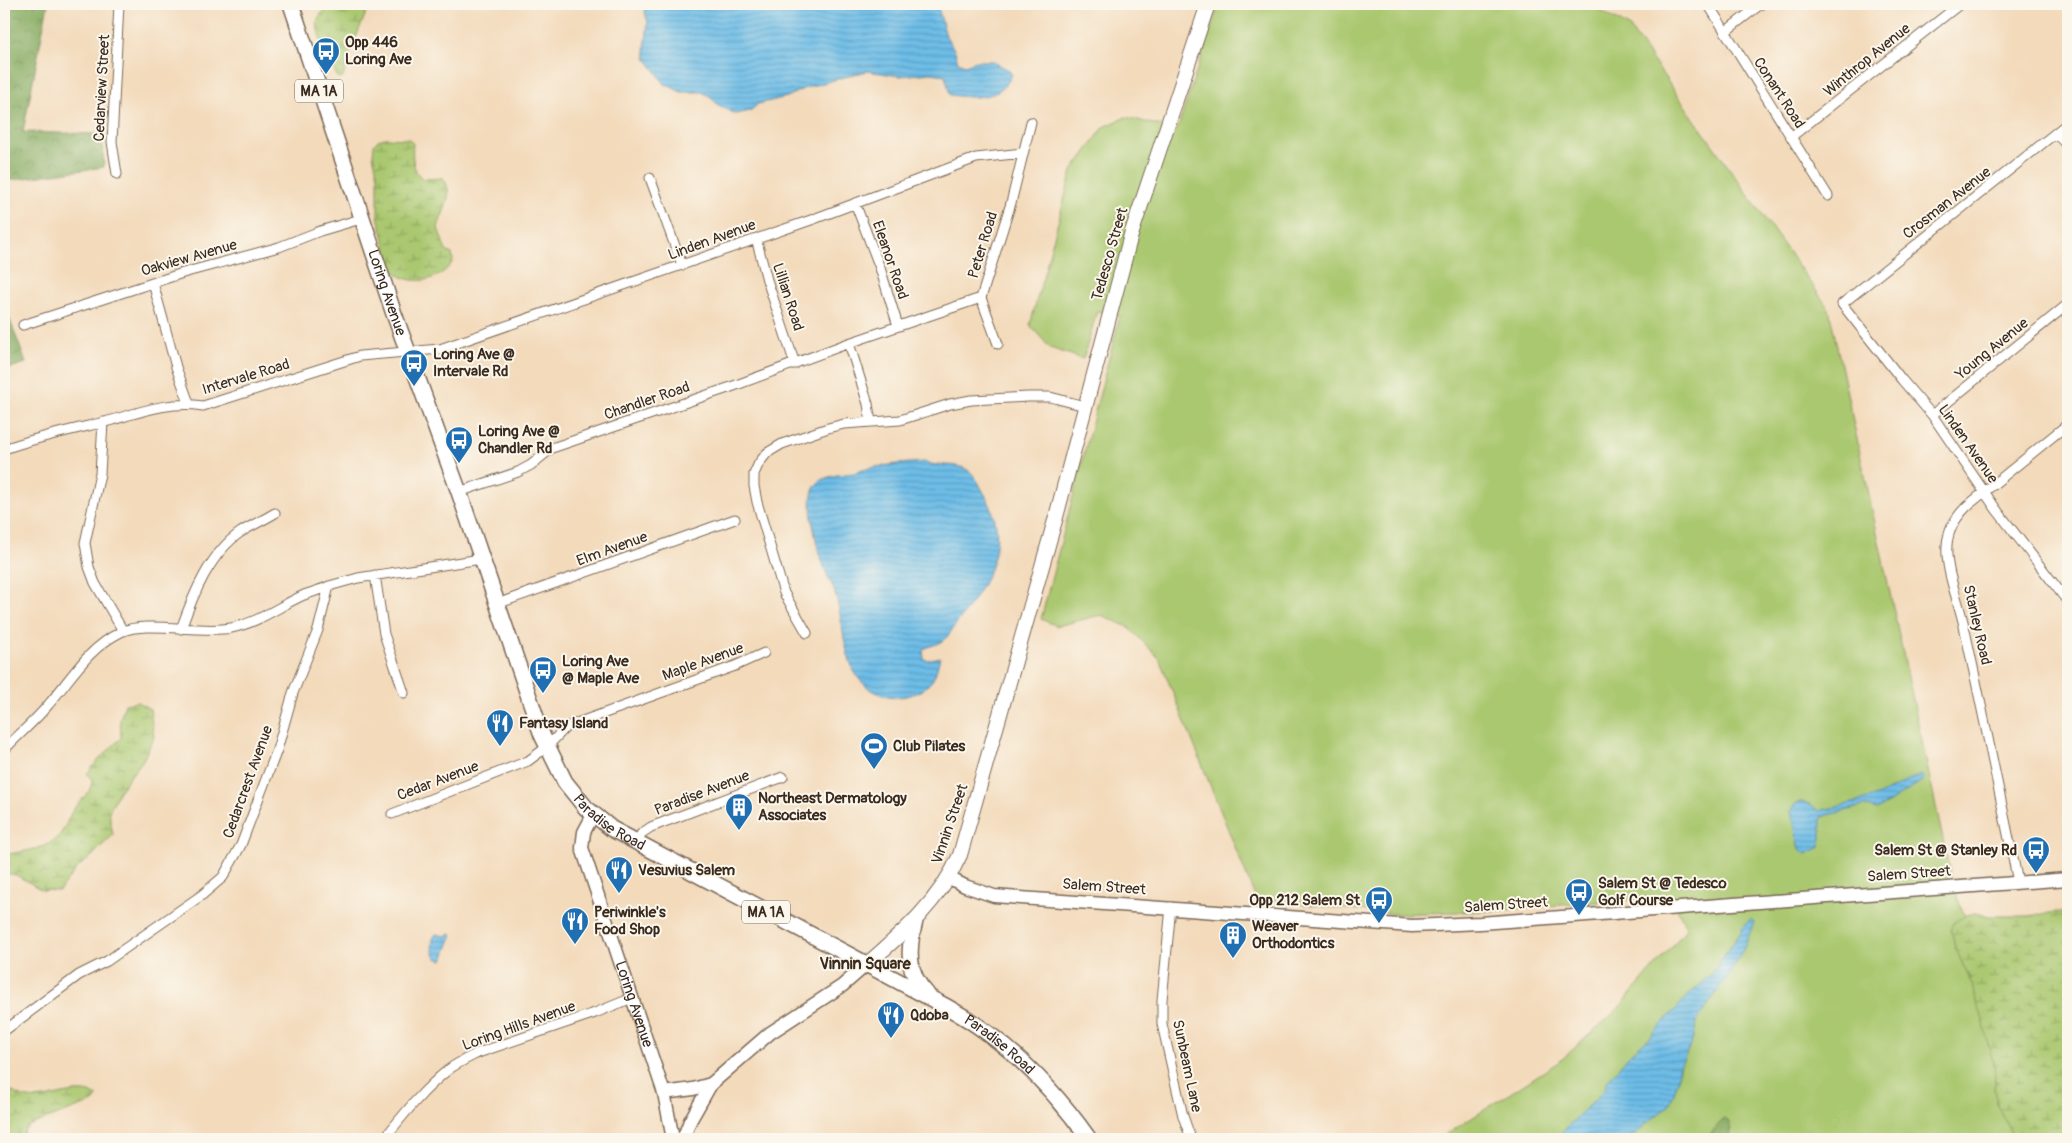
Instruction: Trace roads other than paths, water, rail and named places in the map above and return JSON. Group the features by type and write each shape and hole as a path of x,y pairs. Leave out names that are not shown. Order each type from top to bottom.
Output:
{"highway":[{"name":"Loring Avenue","path":"291,4 364,218 393,310 459,492 547,748"},
{"name":"Paradise Road","path":"547,748 565,782 593,815 635,843 978,1026 1023,1064 1061,1102 1089,1139"},
{"path":"915,921 910,950 914,976 919,986 936,1002"}],"main road":[{"name":"Tedesco Street","path":"1056,517 1143,197 1208,4"},
{"name":"Vinnin Street","path":"664,1093 693,1089 711,1084 770,1033 842,986 915,921 949,878 960,855 1056,517"},
{"name":"Loring Avenue","path":"593,815 584,832 582,848 664,1093 673,1139"},
{"name":"Salem Street","path":"949,878 994,896 1171,907 1412,926 1480,923 2068,879"},
{"path":"683,1139 690,1121 711,1084"}],"street":[{"name":"Cedarview Street","path":"117,174 112,142 119,4"},
{"name":"Conant Road","path":"1708,4 1828,196"},
{"path":"1725,32 1761,4"},
{"name":"Winthrop Avenue","path":"1791,137 1960,4"},
{"name":"Peter Road","path":"998,344 981,298 1011,203 1031,122"},
{"name":"Crosman Avenue","path":"1842,304 2068,123"},
{"path":"2056,133 2068,147"},
{"name":"Linden Avenue","path":"409,352 440,349 682,265 976,158 1023,153"},
{"path":"650,178 682,265"},
{"name":"Eleanor Road","path":"855,203 880,268 898,326"},
{"name":"Oakview Avenue","path":"23,325 183,273 280,247 320,231 364,218"},
{"name":"Lillian Road","path":"756,238 767,280 795,364"},
{"path":"153,283 176,367 189,403"},
{"name":"Chandler Road","path":"459,492 518,472 531,465 552,448 981,298"},
{"name":"Linden Avenue","path":"1842,304 1932,415 1996,509 2068,602"},
{"name":"Young Avenue","path":"1932,415 2068,304"},
{"path":"849,343 868,404 871,422"},
{"name":"Intervale Road","path":"4,449 160,407 181,403 203,406 360,356 409,352"},
{"path":"807,632 784,593 757,502 754,474 759,462 767,453 782,444 828,428 844,424 900,420 950,404 971,400 1028,396 1050,397 1085,406"},
{"path":"103,422 100,474 85,543 89,567 95,583 123,631"},
{"name":"Stanley Road","path":"2018,882 1946,546 1949,531 1957,516 2068,424"},
{"path":"181,629 191,600 216,557 240,533 275,513"},
{"name":"Elm Avenue","path":"497,604 734,519"},
{"path":"4,750 48,705 76,672 86,656 98,646 123,631 139,628 216,630 244,625 256,621 304,595 349,580 481,560"},
{"path":"376,575 384,634 404,693"},
{"name":"Cedarcrest Avenue","path":"4,1031 79,975 112,958 202,895 230,868 242,845 271,767 293,693 318,630 329,586"},
{"name":"Maple Avenue","path":"547,748 566,727 735,666 764,653"},
{"name":"Cedar Avenue","path":"392,814 528,761 547,748"},
{"name":"Paradise Avenue","path":"635,843 642,833 651,827 783,777"},
{"name":"Sunbeam Lane","path":"1171,907 1162,1000 1162,1024 1183,1116 1191,1139"},
{"name":"Loring Hills Avenue","path":"384,1139 431,1087 448,1070 462,1061 478,1053 595,1014 632,998"}],"water":[{"path":"643,4 937,4 946,36 955,51 958,62 965,65 976,61 992,61 1009,70 1012,75 1000,90 993,94 968,97 950,95 945,75 931,73 900,76 867,71 805,88 787,97 758,104 750,111 736,114 718,105 711,97 702,92 681,92 665,84 646,58 645,48 648,23"},
{"path":"925,462 935,465 961,467 972,474 992,510 997,542 989,572 972,601 946,638 923,650 924,659 940,657 937,670 931,682 922,690 912,694 901,697 890,696 879,694 869,688 861,681 850,662 837,600 817,543 811,501 813,490 818,483 826,478 880,466"},
{"path":"1922,775 1924,778 1922,781 1877,810 1864,806 1821,817 1821,847 1806,854 1800,849 1791,812 1796,804 1800,802 1808,803 1819,811 1855,803 1882,794"},
{"path":"1751,919 1754,922 1745,946 1733,969 1698,1019 1691,1045 1679,1068 1678,1082 1669,1106 1649,1121 1636,1135 1627,1139 1555,1139 1604,1090 1608,1080 1629,1055 1650,1037 1690,994 1708,978 1741,932 1743,926"},
{"path":"436,934 445,936 450,934 453,936 443,960 436,958 433,952 432,943"}],"place":[{"name":"Opp 446 Loring Ave","path":"326,75"},
{"name":"Loring Ave @ Intervale Rd","path":"414,387"},
{"name":"Loring Ave @ Chandler Rd","path":"459,464"},
{"name":"Loring Ave @ Maple Ave","path":"543,694"},
{"name":"Fantasy Island","path":"500,747"},
{"name":"Club Pilates","path":"874,770"},
{"name":"Northeast Dermatology Associates","path":"739,831"},
{"name":"Salem St @ Stanley Rd","path":"2036,874"},
{"name":"Vesuvius Salem","path":"619,894"},
{"name":"Salem St @ Tedesco Golf Course","path":"1579,916"},
{"name":"Opp 212 Salem St","path":"1379,924"},
{"name":"Periwinkle's Food Shop","path":"575,945"},
{"name":"Weaver Orthodontics","path":"1233,959"},
{"name":"Qdoba","path":"891,1039"}],"district":[{"name":"Vinnin Square","path":"865,964"}]}
